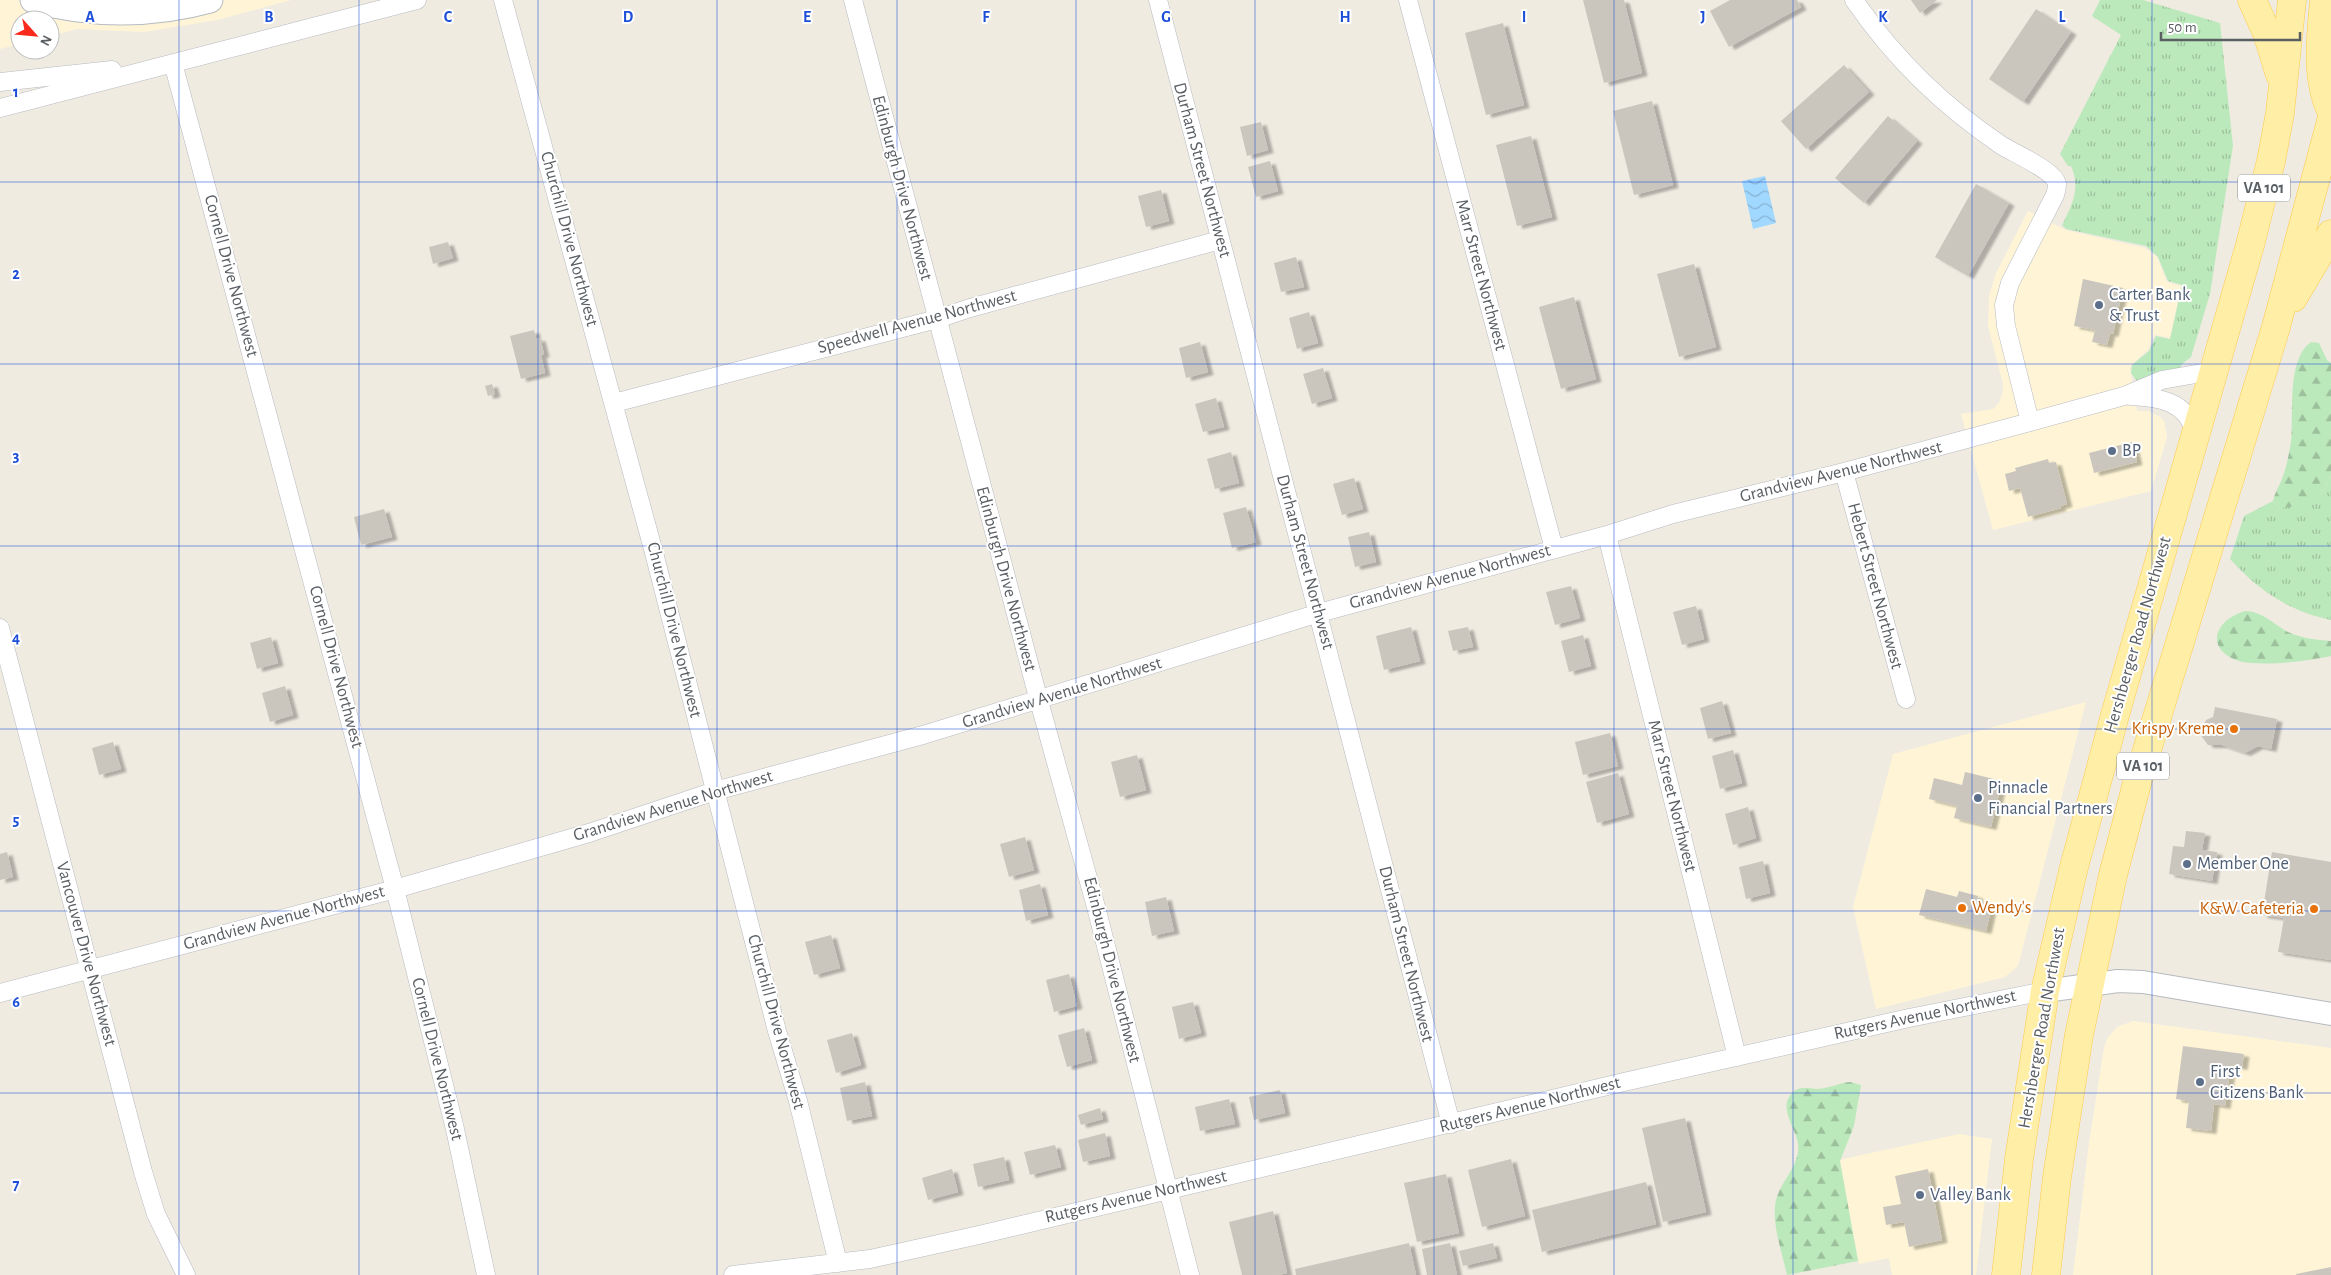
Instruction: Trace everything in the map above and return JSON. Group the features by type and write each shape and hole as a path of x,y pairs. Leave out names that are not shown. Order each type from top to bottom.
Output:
{"main road":[{"path":"32,0 84,9 121,12 159,10 210,0"},
{"path":"2252,0 2268,33 2283,86"},
{"name":"Hershberger Road Northwest","path":"2006,1275 2019,1159 2045,991 2076,857 2250,245 2264,189 2280,113 2292,0"},
{"path":"2324,0 2320,46 2321,74 2326,101 2331,111"},
{"name":"VA 101","path":"2046,1275 2057,1177 2079,1035 2113,875 2137,783 2276,327 2331,121"},
{"path":"2276,327 2331,234"}],"street":[{"path":"0,108 417,0"},
{"name":"Churchill Drive Northwest","path":"502,0 614,403 798,1101 838,1263"},
{"name":"Edinburgh Drive Northwest","path":"853,0 1039,701 1096,907 1190,1275"},
{"name":"Durham Street Northwest","path":"1158,0 1451,1124"},
{"name":"Marr Street Northwest","path":"1408,0 1554,549"},
{"path":"1854,0 1888,46 1920,80 2002,146 2050,174 2057,184 2056,195 2010,282 2004,305 2006,326 2030,422"},
{"path":"0,82 173,63"},
{"name":"Cornell Drive Northwest","path":"173,63 227,258 395,889 455,1129 486,1275"},
{"name":"Speedwell Avenue Northwest","path":"614,403 937,319 970,308 1220,240"},
{"name":"Grandview Avenue Northwest","path":"0,993 395,889 589,833 715,791 1039,701 1319,613 1607,535 1673,514 1844,472 2030,422 2124,396 2162,380 2213,371"},
{"name":"Grandview Avenue Northwest","path":"2124,396 2158,398 2172,404 2185,413 2192,424 2195,434"},
{"name":"Hebert Street Northwest","path":"1844,472 1906,699"},
{"name":"Marr Street Northwest","path":"1607,535 1737,1057"},
{"name":"Vancouver Drive Northwest","path":"0,628 156,1214 186,1275"},
{"name":"Rutgers Avenue Northwest","path":"733,1275 870,1259 979,1235 1624,1082 1909,1018 2045,991 2118,981 2144,982 2331,1014"}],"shaded area":[{"path":"0,0 291,0 217,20 144,32 77,29 60,33 60,10 10,10 10,46 0,49"},
{"path":"2028,211 2066,230 2145,248 2157,257 2167,282 2181,286 2170,338 2156,335 2153,337 2148,350 2132,364 2130,369 2137,411 2149,411 2160,417 2164,421 2167,437 2151,491 1993,530 1961,414 1993,409 1999,403 2002,394 2003,384 1988,326 1989,296 1996,273"},
{"path":"2086,702 2018,966 2005,977 1876,1009 1853,907 1893,754"},
{"path":"2133,1021 2331,1048 2331,1275 2073,1275 2089,1143 2104,1048 2107,1039 2117,1027"},
{"path":"1959,1134 1992,1139 1976,1275 1892,1275 1889,1258 1859,1264 1840,1161"}],"green space":[{"path":"2100,0 2143,0 2220,23 2233,146 2210,294 2191,357 2182,364 2180,369 2139,380 2136,380 2131,373 2132,365 2149,351 2156,336 2170,339 2182,285 2168,281 2158,257 2146,246 2066,229 2062,225 2072,203 2075,182 2071,166 2068,166 2060,154 2121,35 2092,16"},
{"path":"2311,342 2319,343 2327,360 2331,363 2331,476 2321,494 2303,504 2280,509 2273,501 2288,459 2291,442 2294,374 2303,350"},
{"path":"2331,476 2331,620 2302,611 2276,598 2263,590 2230,559 2244,516 2273,501 2280,509 2321,494"},
{"path":"2245,611 2257,613 2293,634 2331,641 2331,656 2310,660 2248,663 2228,656 2217,643 2217,635 2226,621 2234,615"},
{"path":"1850,1082 1861,1085 1854,1126 1840,1161 1858,1261 1787,1275 1778,1238 1775,1209 1776,1200 1797,1159 1798,1151 1797,1137 1788,1117 1787,1104 1789,1097 1799,1088 1820,1089"}],"water":[{"path":"1765,176 1776,223 1753,229 1742,181"}],"building":[{"path":"1583,0 1624,0 1642,73 1604,83"},
{"path":"1730,0 1797,0 1801,7 1729,47 1710,11"},
{"path":"1911,0 1937,0 1920,13"},
{"path":"2036,9 2071,32 2023,102 1989,79"},
{"path":"1503,23 1524,105 1486,115 1465,33"},
{"path":"1844,65 1869,92 1806,149 1781,121"},
{"path":"1652,101 1673,185 1634,195 1613,111"},
{"path":"1888,116 1917,141 1864,203 1835,178"},
{"path":"1261,122 1268,150 1247,156 1240,127"},
{"path":"1531,136 1552,217 1517,226 1496,145"},
{"path":"1270,161 1278,191 1256,197 1248,167"},
{"path":"1976,184 2009,203 1968,276 1935,257"},
{"path":"1161,190 1169,221 1146,227 1138,196"},
{"path":"448,242 453,258 433,264 429,247"},
{"path":"1296,257 1304,287 1281,292 1274,263"},
{"path":"1694,264 1716,347 1679,357 1657,274"},
{"path":"2083,279 2123,288 2113,334 2110,333 2107,345 2092,342 2095,330 2074,326"},
{"path":"1574,297 1596,379 1561,389 1539,307"},
{"path":"1309,312 1318,343 1297,349 1289,318"},
{"path":"534,330 536,339 540,338 544,354 541,355 545,373 521,379 510,336"},
{"path":"1200,342 1208,372 1186,378 1179,348"},
{"path":"1323,368 1332,398 1312,404 1303,374"},
{"path":"492,384 495,394 488,396 485,386"},
{"path":"1216,398 1224,427 1203,432 1195,404"},
{"path":"2132,442 2137,462 2094,473 2089,453"},
{"path":"1231,452 1239,483 1215,489 1207,459"},
{"path":"2048,459 2049,463 2056,462 2067,504 2060,506 2061,508 2028,517 2020,488 2009,491 2005,474 2016,471 2015,468"},
{"path":"1354,478 1363,509 1342,515 1333,484"},
{"path":"1246,507 1256,542 1232,548 1223,513"},
{"path":"384,509 392,537 361,545 354,517"},
{"path":"1369,532 1376,562 1355,567 1348,537"},
{"path":"1571,586 1580,618 1555,625 1546,592"},
{"path":"1696,606 1704,639 1682,645 1673,612"},
{"path":"1411,627 1420,661 1384,670 1376,636"},
{"path":"1468,627 1473,647 1453,651 1448,631"},
{"path":"1583,635 1591,666 1569,672 1561,641"},
{"path":"271,637 278,663 257,669 250,643"},
{"path":"285,686 293,715 270,722 262,693"},
{"path":"1722,701 1731,733 1708,739 1700,708"},
{"path":"2215,707 2277,719 2271,749 2258,746 2245,753 2222,745 2208,745 2202,737 2202,728 2206,720 2213,717"},
{"path":"1610,733 1618,766 1583,775 1575,742"},
{"path":"113,742 121,769 99,775 92,748"},
{"path":"1733,750 1742,783 1720,789 1712,756"},
{"path":"1137,755 1146,790 1120,797 1111,762"},
{"path":"1965,772 2002,781 1991,827 1954,818 1957,806 1929,799 1934,778 1962,785"},
{"path":"1618,773 1629,814 1597,823 1586,782"},
{"path":"1748,807 1756,838 1733,845 1725,814"},
{"path":"2186,831 2205,833 2202,850 2217,852 2212,881 2169,874 2173,846 2184,847"},
{"path":"1025,837 1034,870 1009,877 1000,844"},
{"path":"7,852 13,877 0,880 0,854"},
{"path":"2272,852 2331,862 2331,960 2278,952 2284,918 2262,915"},
{"path":"1763,861 1770,893 1746,899 1739,867"},
{"path":"1040,884 1048,915 1026,921 1019,890"},
{"path":"1926,889 1957,897 1959,891 1978,896 1977,901 1992,905 1986,931 1919,915"},
{"path":"1166,897 1174,931 1152,936 1145,902"},
{"path":"831,935 840,968 814,975 805,942"},
{"path":"1069,974 1077,1006 1054,1012 1046,980"},
{"path":"1193,1002 1201,1033 1179,1039 1172,1007"},
{"path":"1084,1028 1092,1060 1067,1067 1058,1035"},
{"path":"852,1033 861,1065 836,1073 827,1040"},
{"path":"2183,1046 2244,1054 2242,1067 2231,1065 2225,1106 2214,1104 2211,1131 2186,1128 2189,1101 2176,1099"},
{"path":"865,1082 872,1116 847,1121 840,1088"},
{"path":"1280,1090 1285,1113 1254,1120 1249,1097"},
{"path":"1229,1099 1235,1124 1200,1131 1195,1107"},
{"path":"1100,1108 1103,1119 1081,1125 1078,1115"},
{"path":"1685,1118 1706,1212 1663,1222 1642,1128"},
{"path":"1105,1133 1110,1156 1083,1162 1078,1140"},
{"path":"1055,1145 1061,1167 1030,1175 1024,1152"},
{"path":"1004,1157 1009,1180 978,1187 973,1164"},
{"path":"1511,1159 1525,1216 1482,1227 1468,1170"},
{"path":"952,1169 958,1192 928,1200 922,1178"},
{"path":"1928,1169 1942,1240 1909,1247 1904,1222 1886,1225 1883,1207 1901,1204 1895,1176"},
{"path":"1446,1174 1459,1233 1417,1242 1404,1183"},
{"path":"1646,1182 1656,1224 1542,1252 1532,1210"},
{"path":"1273,1211 1287,1273 1278,1275 1242,1275 1229,1222"},
{"path":"1409,1243 1416,1275 1296,1275 1295,1269"},
{"path":"1450,1243 1457,1275 1427,1275 1422,1249"},
{"path":"1493,1243 1497,1258 1463,1266 1459,1251"},
{"path":"2331,1267 2331,1275 2296,1275 2296,1274"}],"place":[{"name":"Carter Bank & Trust","path":"2099,305"},
{"name":"BP","path":"2112,451"},
{"name":"Krispy Kreme","path":"2234,729"},
{"name":"Pinnacle Financial Partners","path":"1978,798"},
{"name":"Member One","path":"2187,864"},
{"name":"Wendy's","path":"1962,908"},
{"name":"K&W Cafeteria","path":"2314,909"},
{"name":"First Citizens Bank","path":"2200,1082"},
{"name":"Valley Bank","path":"1920,1195"}]}
